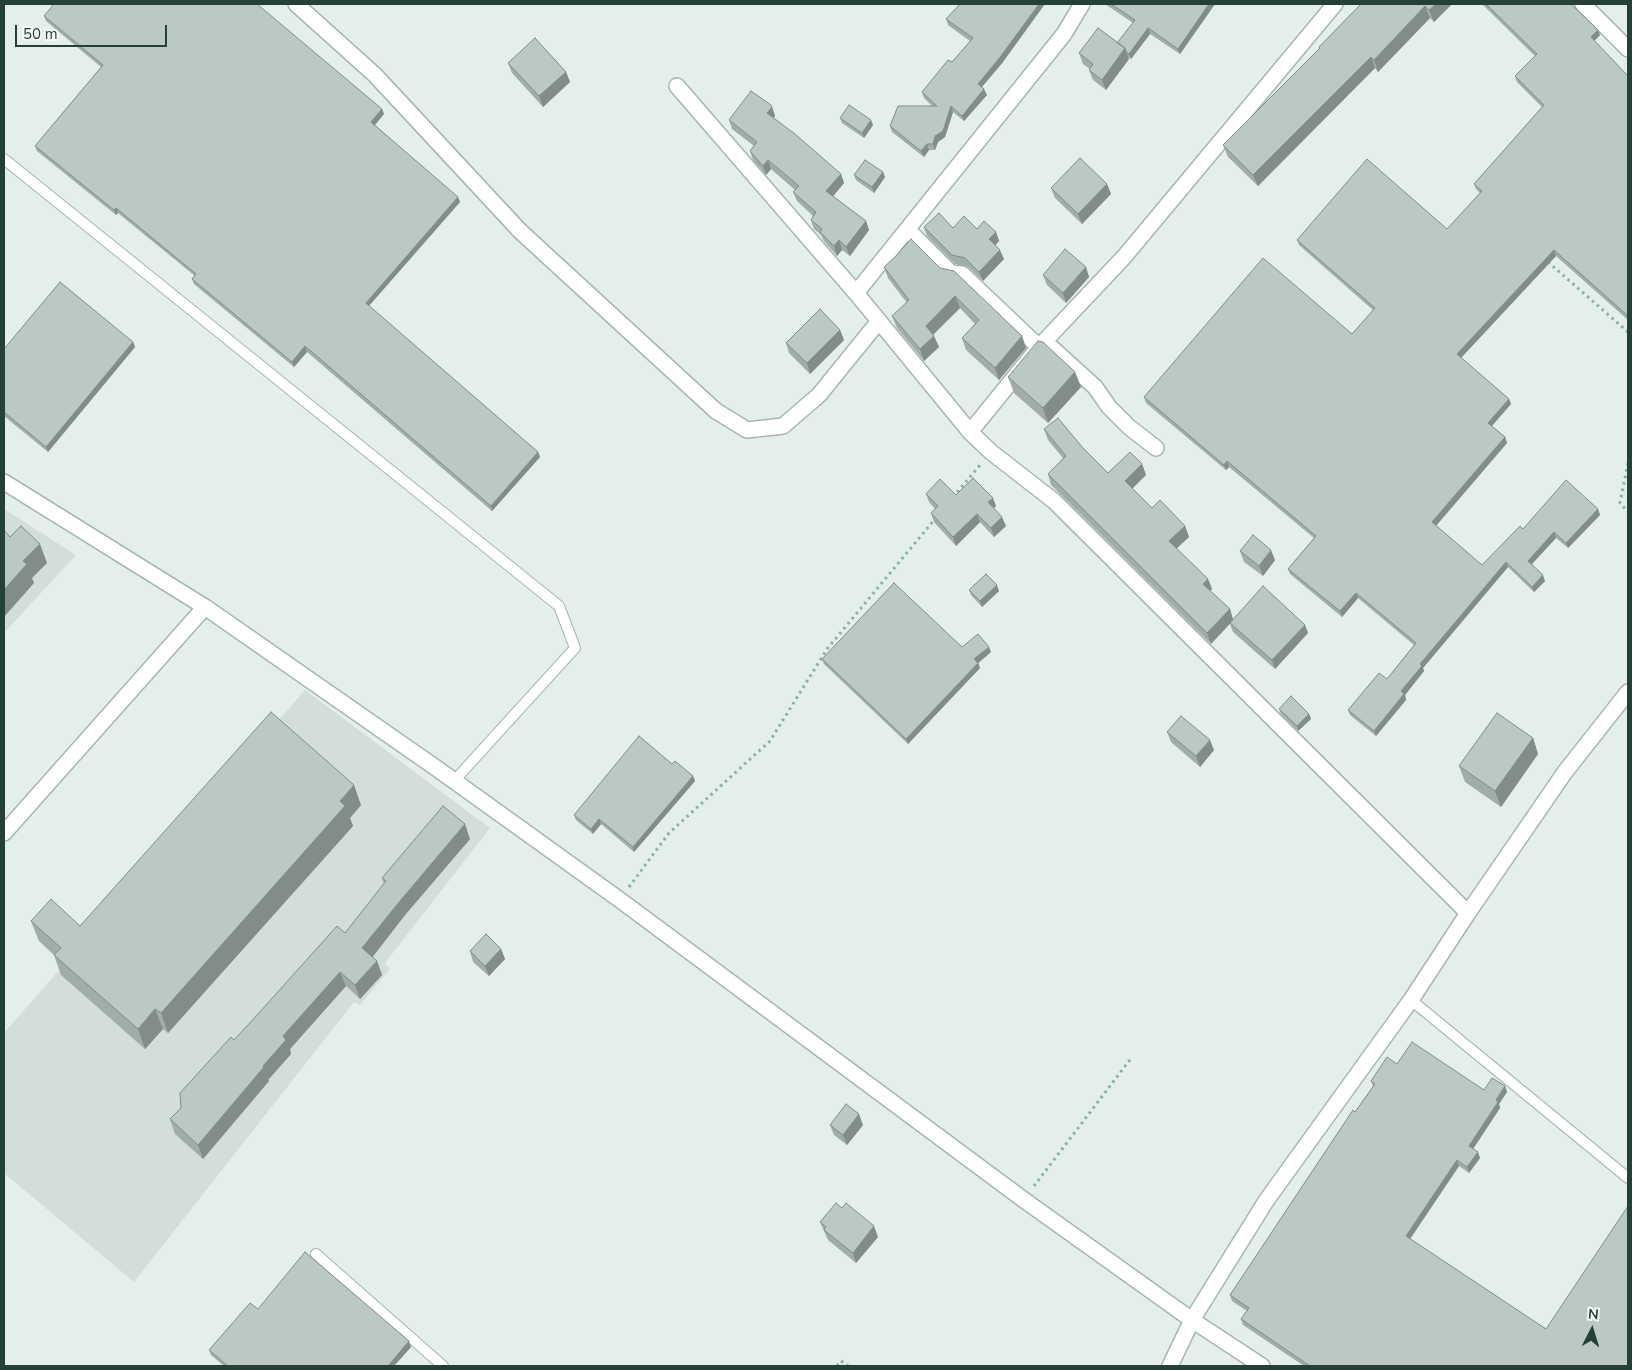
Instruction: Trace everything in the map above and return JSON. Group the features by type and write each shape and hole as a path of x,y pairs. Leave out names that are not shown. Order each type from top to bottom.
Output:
{"street":[{"path":"296,4 375,75 520,231 716,411 747,430 783,426 819,395 879,321"},
{"path":"856,293 1064,34 1082,4"},
{"path":"970,432 1039,347 1124,257 1335,4"},
{"path":"1583,4 1628,49"},
{"path":"677,86 856,293 970,432 991,452 1054,501 1468,913"},
{"path":"908,230 951,273 962,274 1039,347 1052,348 1095,387 1109,407 1129,427 1156,448"},
{"path":"4,482 205,607 454,781 620,900 1024,1200 1192,1320 1262,1366"},
{"path":"4,833 205,607"},
{"path":"1170,1366 1192,1320 1266,1201 1411,1000 1565,772 1628,692"}],"lane":[{"path":"4,159 559,606 575,648 454,781"},
{"path":"1411,1000 1628,1178"},
{"path":"316,1254 443,1366"}],"path":[{"path":"1546,260 1628,332"},
{"path":"953,497 991,452"},
{"path":"1628,463 1620,504 1628,512"},
{"path":"620,900 669,833 770,741 827,649 940,512"},
{"path":"1024,1200 1132,1057"},
{"path":"837,1366 841,1361 848,1366"}],"shaded area":[{"path":"4,509 76,555 4,633"},
{"path":"305,690 490,828 385,963 390,969 360,1005 354,1002 134,1282 4,1173 4,1033"}],"building":[{"path":"54,4 257,4 382,109 371,122 458,197 366,303 538,452 491,506 305,346 292,362 192,279 196,274 116,208 114,210 35,146 103,65 44,16"},
{"path":"960,4 1039,4 978,84 984,89 962,116 951,106 943,131 935,136 933,144 927,144 921,151 890,126 898,106 937,106 922,92 948,60 952,62 973,38 946,19"},
{"path":"1111,4 1209,4 1178,49 1148,28 1129,54 1125,48 1117,43 1135,20"},
{"path":"1361,4 1436,4 1429,10 1425,6 1374,60 1371,57 1253,175 1223,145"},
{"path":"1486,4 1571,4 1598,30 1591,37 1628,76 1628,316 1554,250 1457,354 1509,399 1488,423 1505,437 1432,522 1482,565 1520,526 1523,529 1566,480 1598,509 1566,543 1554,532 1528,561 1543,575 1532,587 1506,562 1420,664 1422,666 1401,691 1404,694 1374,731 1348,710 1379,673 1387,679 1416,643 1356,593 1340,611 1288,569 1316,536 1227,461 1224,465 1144,397 1263,258 1352,334 1375,308 1297,240 1367,159 1447,229 1482,191 1474,184 1544,105 1515,76 1537,54"},
{"path":"1098,28 1125,48 1102,80 1089,70 1093,64 1079,53"},
{"path":"535,38 566,72 539,96 508,63"},
{"path":"751,91 771,105 772,107 767,113 795,134 841,174 826,191 866,221 846,247 839,240 834,246 820,232 822,229 811,220 816,212 793,192 799,186 768,160 763,166 750,151 757,142 729,120"},
{"path":"849,105 871,120 862,133 840,118"},
{"path":"1080,158 1107,184 1078,214 1051,188"},
{"path":"865,160 883,172 872,187 854,175"},
{"path":"939,213 953,228 964,216 977,229 984,221 996,232 989,239 1000,250 979,272 965,258 952,255 924,227"},
{"path":"911,239 940,268 954,271 1022,336 995,368 962,338 979,320 955,296 926,326 934,336 920,349 892,316 909,300 884,267"},
{"path":"1065,249 1086,267 1063,293 1043,275"},
{"path":"60,282 133,342 46,447 4,412 4,349"},
{"path":"820,309 840,330 807,363 786,343"},
{"path":"1038,341 1043,342 1075,372 1043,408 1008,377"},
{"path":"1058,418 1083,448 1108,473 1130,452 1142,464 1125,481 1152,508 1160,500 1185,526 1169,541 1208,579 1203,584 1230,609 1207,633 1048,474 1066,456 1044,429"},
{"path":"973,478 993,498 988,502 1002,517 991,528 977,514 953,537 931,513 938,506 926,494 940,479 956,495"},
{"path":"21,526 40,544 23,561 27,564 4,590 4,530 10,537"},
{"path":"1253,535 1271,550 1259,566 1240,551"},
{"path":"986,574 997,585 980,601 969,590"},
{"path":"894,583 962,647 978,634 989,647 974,659 978,663 906,739 822,659"},
{"path":"1263,586 1305,625 1272,660 1230,623"},
{"path":"1291,696 1309,714 1297,726 1279,709"},
{"path":"271,712 354,785 340,801 345,806 161,1013 155,1009 138,1029 54,955 61,948 31,921 51,899 80,926"},
{"path":"1497,713 1533,738 1495,791 1459,766"},
{"path":"1181,716 1210,740 1196,756 1167,732"},
{"path":"639,736 672,764 675,761 693,776 633,847 599,819 591,829 574,815"},
{"path":"443,806 465,824 362,948 377,961 355,985 340,972 283,1036 286,1040 198,1145 170,1119 181,1108 180,1093 231,1037 234,1040 337,926 345,933 386,881 382,878"},
{"path":"486,934 501,949 485,966 470,951"},
{"path":"1412,1042 1484,1090 1492,1078 1505,1086 1496,1100 1498,1102 1469,1146 1478,1152 1467,1167 1457,1160 1406,1236 1546,1329 1628,1206 1628,1366 1310,1366 1241,1319 1249,1308 1230,1295 1353,1110 1355,1112 1375,1084 1371,1081 1387,1057 1397,1064"},
{"path":"846,1104 859,1114 843,1135 830,1125"},
{"path":"836,1203 842,1208 846,1203 874,1226 853,1253 824,1230 826,1227 820,1222"},
{"path":"305,1252 409,1341 388,1366 228,1366 209,1350 250,1303 258,1309"}]}
